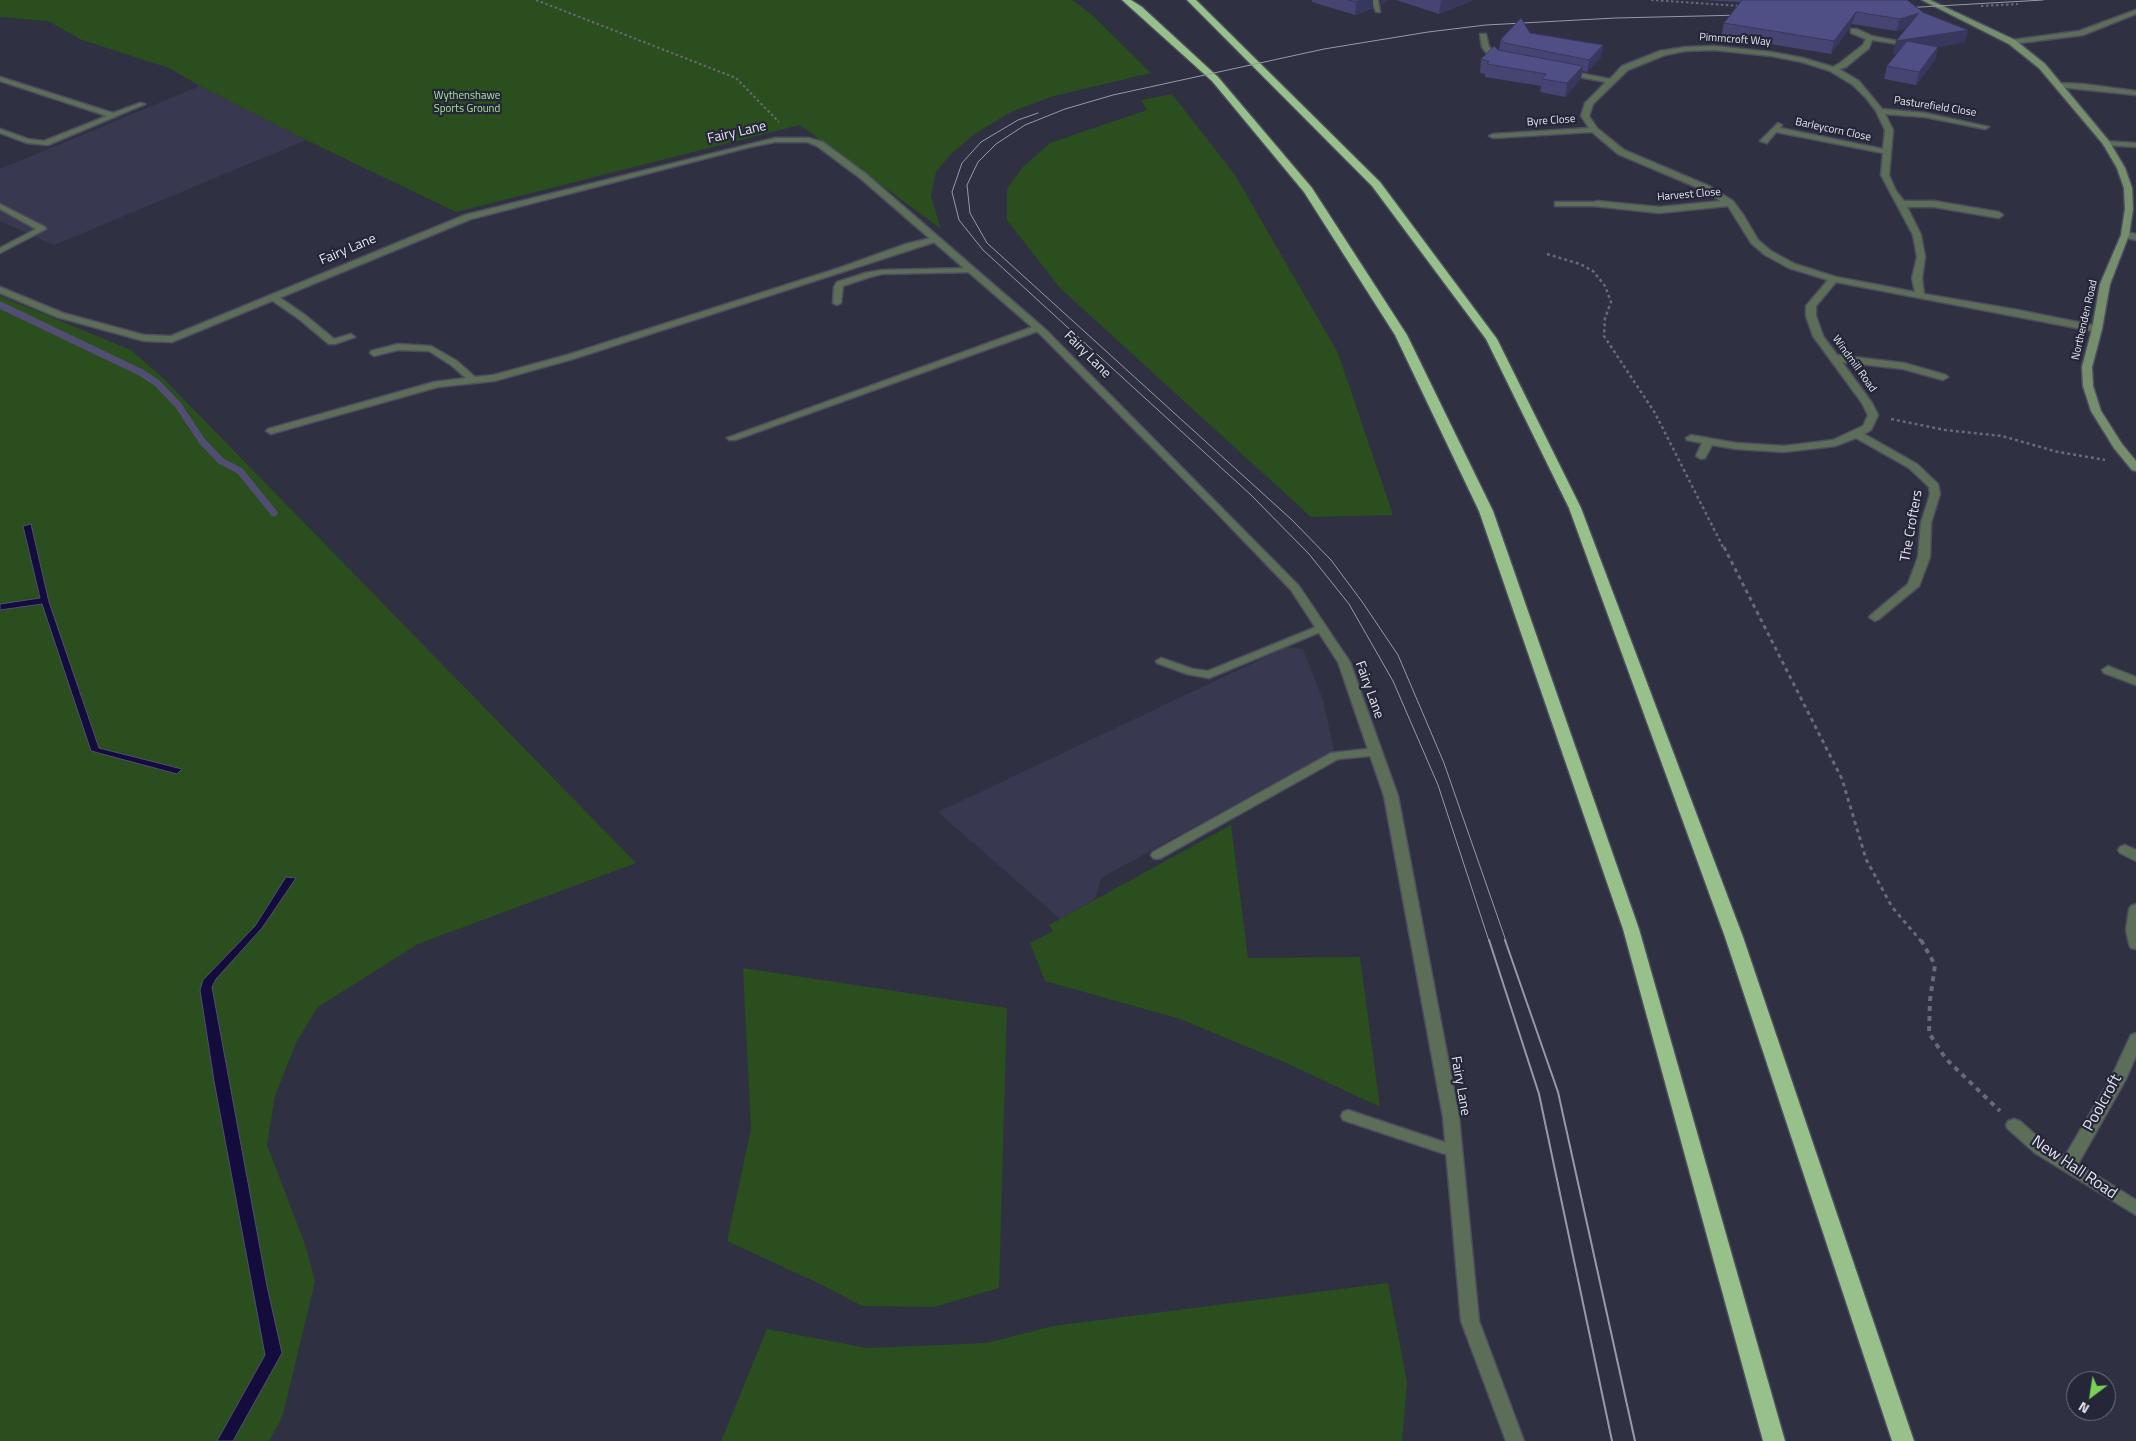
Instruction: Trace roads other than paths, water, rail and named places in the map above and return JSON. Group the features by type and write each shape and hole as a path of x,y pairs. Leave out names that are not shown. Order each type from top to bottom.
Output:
{"highway":[{"path":"1126,0 1139,9 1215,79 1308,190 1401,335 1486,511 1631,929 1774,1441"},
{"path":"1191,0 1376,184 1491,339 1570,499 1734,937 1903,1441"}],"main road":[{"name":"Northenden Road","path":"1925,0 2012,42 2059,85 2106,143 2121,168 2132,203 2125,235 2106,284 2087,367 2088,386 2096,411 2118,446 2134,466"}],"street":[{"path":"1375,0 1378,10"},
{"path":"2012,42 2080,33 2136,12"},
{"path":"1854,31 1870,38 1898,42"},
{"path":"1483,36 1486,46 1491,53 1500,59 1513,62"},
{"path":"1833,70 1843,65 1866,46 1870,38"},
{"name":"Pimmcroft Way","path":"1594,130 1585,116 1589,103 1625,68 1663,53 1685,49 1714,48 1771,54 1803,60 1833,70 1856,84 1880,111 1889,130 1885,175 1892,191 1902,204 1916,235 1921,257 1918,278 1920,296"},
{"path":"1556,70 1611,80"},
{"path":"2059,85 2136,93"},
{"name":"Pasturefield Close","path":"1880,111 1925,115 1986,127"},
{"name":"Byre Close","path":"1500,126 1510,135"},
{"name":"Barleycorn Close","path":"1764,142 1777,127 1888,152"},
{"path":"1594,130 1621,152 1706,188 1730,203 1740,216 1754,242 1768,253 1792,266 1834,279 2097,329"},
{"name":"Byre Close","path":"1493,136 1594,130"},
{"name":"Fairy Lane","path":"0,290 60,315 144,338 172,339 468,217 750,145 795,139 820,144 863,176 1038,328 1295,588 1344,662 1391,796 1451,1117 1470,1321 1515,1441"},
{"path":"2106,143 2136,145"},
{"name":"Harvest Close","path":"1597,204 1620,210 1659,210 1730,203"},
{"path":"1902,204 1934,204 1999,215"},
{"path":"1986,212 1994,204"},
{"path":"2125,235 2136,237"},
{"name":"Windmill Road","path":"1834,279 1811,306 1811,316 1818,336 1859,390 1873,415 1867,428 1856,434"},
{"path":"1835,358 1904,366 1943,377"},
{"path":"1691,438 1755,448 1784,449 1835,443 1856,434"},
{"name":"The Crofters","path":"1856,434 1913,466 1934,486 1936,494 1926,523 1924,557 1913,586 1875,617"},
{"path":"1701,456 1708,442"},
{"path":"2108,670 2136,681"},
{"path":"2136,908 2133,930 2136,944"},
{"name":"Poolcroft","path":"2068,1166 2118,1079 2136,1039"},
{"name":"New Hall Road","path":"2014,1125 2041,1149 2136,1208"}],"lane":[{"path":"0,79 112,115"},
{"path":"0,131 27,141 45,142 142,104"},
{"path":"1558,204 1597,204"},
{"path":"0,206 42,229 0,252"},
{"path":"271,431 437,384 494,378 570,357 833,273 910,246 936,240"},
{"path":"837,302 840,284 868,275 882,272 971,270"},
{"path":"273,297 302,317 332,342 351,337"},
{"path":"732,438 1038,328"},
{"path":"374,353 398,347 432,349 454,363 473,380"},
{"path":"1161,661 1191,672 1210,674 1322,628"},
{"path":"1157,855 1334,756 1376,752"},
{"path":"1348,1116 1454,1151"}],"waterway":[{"path":"0,305 142,373 157,383 178,405 202,441 221,461 240,471 274,513"}],"tram line":[{"path":"1903,8 2043,0"},
{"path":"1506,941 1444,763 1398,655 1363,603 1331,560 1292,520 987,243 970,213 967,185 978,162 996,144 1025,125 1065,109 1113,95 1324,49 1428,32 1486,25 1615,18 1743,15"},
{"path":"1038,113 1018,120 981,142 962,163 952,192 959,220 983,250 1251,495 1309,554 1349,604 1393,681 1438,785 1489,941"},
{"path":"1489,940 1539,1094 1612,1441"},
{"path":"1505,940 1558,1092 1635,1441"}],"park label":[{"name":"Wythenshawe Sports Ground","path":"467,102"}]}
